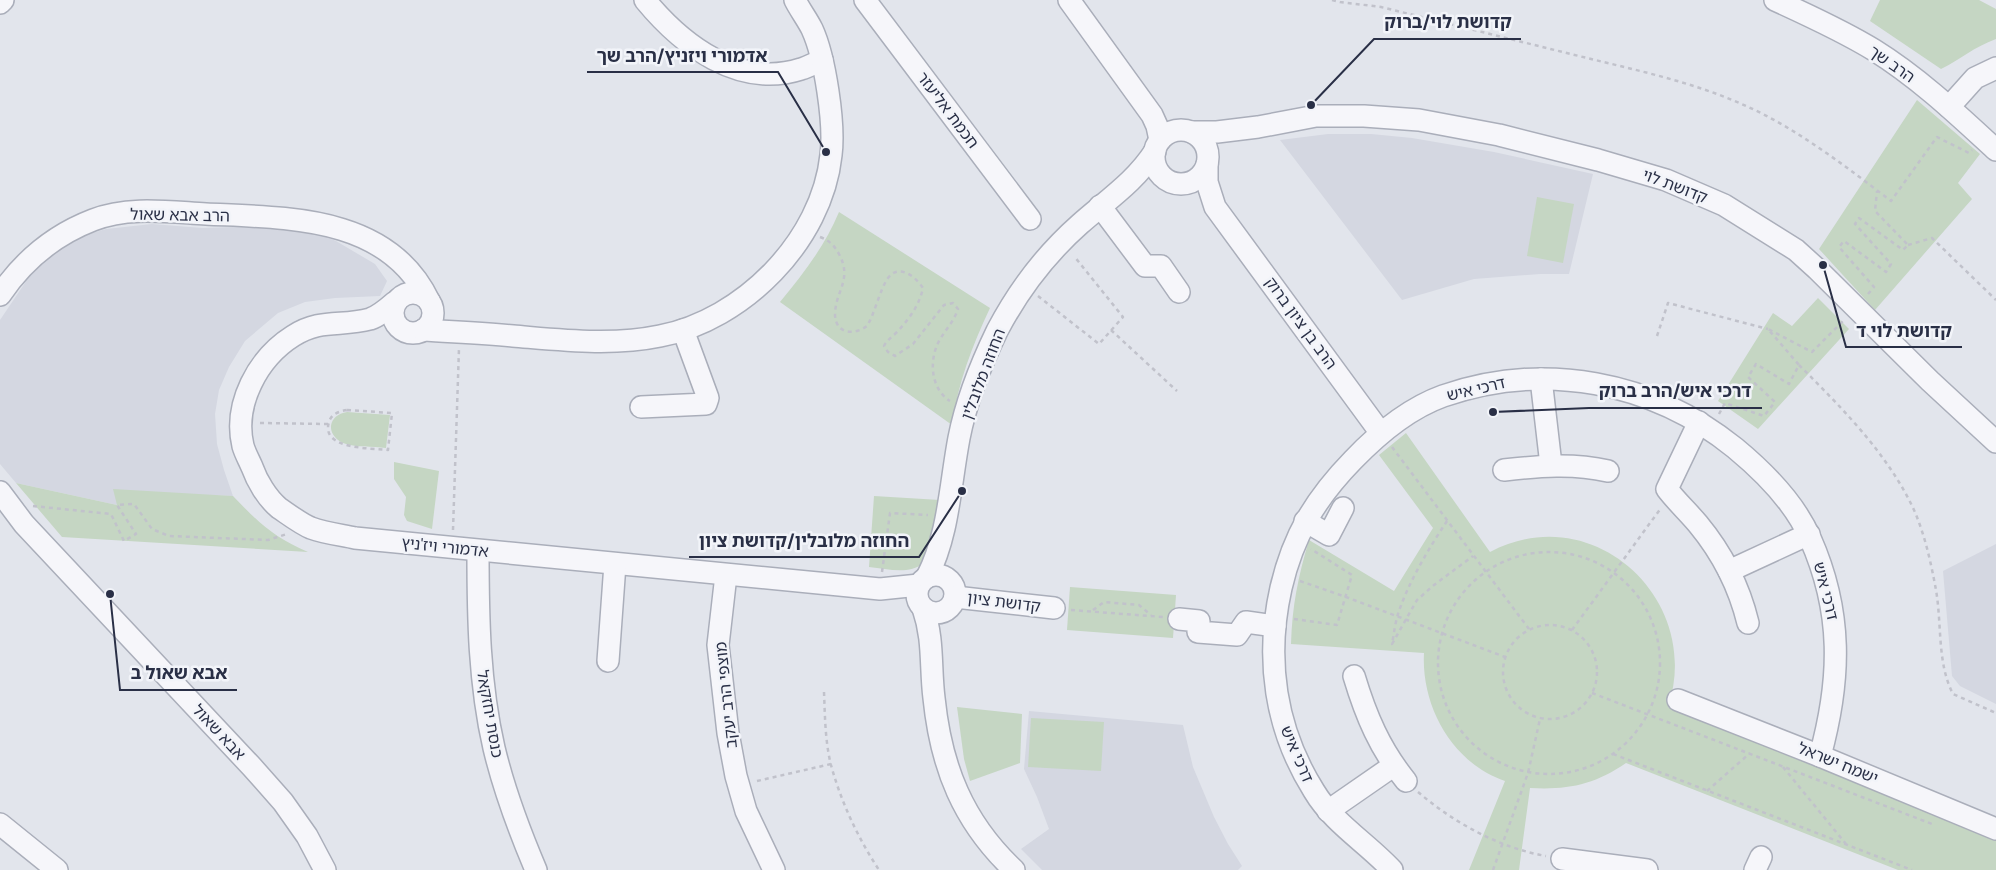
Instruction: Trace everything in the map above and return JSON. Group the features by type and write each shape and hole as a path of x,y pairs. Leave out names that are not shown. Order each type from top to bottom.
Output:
{"street":[{"path":"645,0 666,23 692,45 715,60 735,68 777,74 801,69 822,60"},
{"name":"אדמורי ויז'ניץ","path":"354,321 414,330 598,341 660,336 683,330 729,308 748,295 770,275 804,230 825,186 831,156 830,120 822,60 812,29 795,0"},
{"name":"חכמת אליעזר","path":"865,0 1030,219"},
{"path":"1069,0 1134,89 1157,126 1156,166 1164,178 1176,182 1189,183 1197,179 1203,173 1208,163 1206,147 1203,141 1157,112 1134,89"},
{"name":"הרב שך","path":"1775,0 1833,27 1875,51 1949,107 1989,144"},
{"path":"1949,107 1975,78 1996,68"},
{"name":"קדושת לוי","path":"1187,131 1217,132 1271,125 1316,116 1364,116 1419,120 1499,135 1598,160 1666,180 1724,205 1796,250 1996,442"},
{"name":"קדושת לוי","path":"1208,163 1227,144 1271,125"},
{"path":"1158,145 1166,134 1187,131"},
{"name":"החוזה מלובלין","path":"1014,870 974,825 950,776 937,723 933,697 932,649 937,628 934,594 936,558 946,523 960,435 966,410 979,373 998,331 1026,286 1044,261 1062,241 1138,174 1158,145"},
{"name":"הרב בן ציון ברוק","path":"1208,163 1207,182 1210,194 1221,215"},
{"name":"החוזה מלובלין","path":"1106,202 1138,186 1156,182 1176,182"},
{"name":"הרב בן ציון ברוק","path":"1176,182 1198,191 1221,215 1380,432"},
{"path":"1106,202 1145,266 1161,266 1179,292"},
{"name":"הרב אבא שאול","path":"0,295 14,275 31,258 72,229 87,222 118,214 156,212 284,218 314,222 342,229 384,248 405,264 422,287 430,304"},
{"path":"384,248 400,272 401,286 397,300 393,316 398,327 414,330 432,320 430,304 418,293 405,294 397,300"},
{"name":"אדמורי ויז'ניץ","path":"397,300 377,315 354,321 312,326 292,337 268,357 257,372 243,406 241,422 243,446 256,479 278,507 310,527 355,538 934,594"},
{"name":"אדמורי ויז'ניץ","path":"430,304 468,332"},
{"path":"641,407 706,404 708,398 683,330"},
{"path":"1541,379 1551,465"},
{"name":"דרכי איש","path":"1392,870 1328,811 1314,791 1297,760 1276,698 1273,666 1275,621 1284,576 1296,540 1305,521 1330,483 1380,432 1441,397 1505,382 1541,379 1607,386 1640,394 1705,425 1746,457 1774,484 1809,534 1824,572 1833,606 1836,674 1827,730 1820,756"},
{"path":"1705,425 1668,484 1667,489 1699,525 1729,571 1744,605 1748,623"},
{"path":"1504,470 1551,465 1589,467 1608,471"},
{"name":"אבא שאול","path":"4,498 24,524 283,802 307,836 325,870"},
{"path":"1305,521 1329,535 1343,508"},
{"path":"1729,571 1809,534"},
{"name":"כנסת יחזקאל","path":"478,551 478,617 486,706 494,748 506,791 536,870"},
{"path":"608,661 615,564"},
{"name":"מוצפי הרב יעקב","path":"726,575 718,646 728,733 746,811 774,870"},
{"name":"קדושת ציון","path":"934,594 1054,608"},
{"path":"1179,619 1199,620 1198,632 1237,635 1246,622 1275,621"},
{"path":"1328,811 1399,774 1368,720 1354,676"},
{"name":"ישמח ישראל","path":"1678,700 1996,829"},
{"path":"0,824 57,870"},
{"path":"1562,860 1646,870"}],"path":[{"path":"1332,0 1381,7 1635,70 1705,90 1746,106 1789,130 1891,201 1937,137 1969,153 1989,144"},
{"path":"1877,191 1876,211 1908,244"},
{"path":"1657,336 1668,303 1768,329 1812,352 1857,308 1874,287 1839,247 1844,241 1886,272 1891,264 1855,224 1859,218 1902,250 1908,244 1932,238 1996,300"},
{"path":"804,230 832,242 844,265 845,278 835,314 836,322 843,329 852,333 867,326 888,278 895,273 906,272 918,280 923,288 921,298 905,324 886,341 884,346 888,352 895,356 913,344 944,305 953,303 958,309 938,344 933,362 934,378 938,388 947,399 966,410"},
{"path":"1026,286 1099,344 1123,316 1062,241"},
{"path":"1768,329 1863,433 1906,495 1920,527 1936,591 1945,678 1953,694 1996,713"},
{"path":"1111,330 1177,391"},
{"path":"453,548 468,332"},
{"path":"1705,425 1724,403 1764,416 1775,402 1748,377 1756,364 1789,384 1800,365"},
{"path":"342,411 392,413 388,450 345,446 333,437 328,424 333,416 342,411"},
{"path":"241,422 328,424"},
{"path":"1380,432 1529,629"},
{"path":"1572,630 1671,494"},
{"path":"4,498 111,514 124,541 136,534 117,505 134,504 152,528 169,536 268,540 310,527"},
{"path":"880,588 890,513 946,523"},
{"path":"1447,521 1404,596 1397,616 1392,644 1417,600 1434,584 1473,556"},
{"path":"1275,621 1337,624 1352,575 1296,540"},
{"path":"1551,552 1576,555 1598,563 1614,573 1641,600 1656,630 1661,658 1655,698 1649,714 1630,741 1613,754 1590,767 1554,775 1528,772 1506,766 1478,749 1463,733 1451,715 1440,682 1438,664 1442,633 1452,610 1462,595 1485,572 1503,562 1523,555 1551,552"},
{"path":"1284,576 1406,619 1505,658"},
{"path":"1092,611 1104,602 1139,605 1152,616"},
{"path":"1054,608 1179,619"},
{"path":"1550,624 1572,630 1584,639 1592,650 1596,664 1597,679 1592,693 1584,706 1571,714 1556,719 1540,718 1525,712 1513,702 1505,689 1502,673 1505,658 1514,641 1529,629 1550,624"},
{"path":"824,692 826,734 831,764 851,820 862,844 879,870"},
{"path":"1592,693 1939,827"},
{"path":"1493,870 1528,772 1540,718"},
{"path":"1707,791 1750,753"},
{"path":"1613,754 1912,870"},
{"path":"739,785 831,764"},
{"path":"1782,766 1847,845"},
{"path":"1399,774 1432,804 1477,831 1502,844 1526,853 1562,860"}],"shaded area":[{"path":"1328,134 1371,134 1412,138 1494,152 1593,174 1569,274 1540,274 1474,279 1402,300 1280,140"},
{"path":"152,224 203,228 299,225 336,241 375,264 387,281 380,296 335,298 305,302 278,313 245,341 229,367 219,390 215,414 217,444 233,496 117,492 117,505 16,483 0,464 0,320 33,271 75,238 106,229"},
{"path":"1996,544 1996,704 1960,686 1952,676 1943,571"},
{"path":"1029,711 1183,725 1193,767 1214,817 1242,866 1238,870 1042,870 1021,849 1049,829 1024,769"}],"green space":[{"path":"1880,0 1979,0 1996,9 1996,39 1941,69 1870,21"},
{"path":"1917,100 1980,154 1958,183 1972,199 1875,310 1819,249"},
{"path":"1537,197 1574,204 1563,263 1527,256"},
{"path":"839,212 990,308 966,365 952,425 780,302 820,248"},
{"path":"1818,298 1849,329 1758,429 1718,401 1773,313 1792,326"},
{"path":"347,412 390,415 386,448 353,446 337,439 333,435 331,425 336,417"},
{"path":"1406,433 1490,552 1529,538 1566,538 1601,549 1631,569 1655,596 1670,630 1675,667 1668,707 1996,839 1996,870 1898,870 1626,763 1592,781 1569,787 1530,788 1519,870 1469,870 1505,781 1486,773 1470,761 1455,747 1444,730 1434,712 1428,693 1424,673 1424,653 1291,644 1296,592 1309,540 1394,591 1433,528 1379,455"},
{"path":"394,462 439,471 432,529 407,521 404,515 406,497 394,479"},
{"path":"16,483 117,505 113,489 233,496 276,535 308,552 62,537"},
{"path":"874,496 940,500 924,563 918,567 905,570 869,567"},
{"path":"1070,587 1176,595 1173,638 1067,630"},
{"path":"957,707 1022,714 1020,763 970,781 964,759"},
{"path":"1031,718 1104,722 1101,771 1028,767"}],"place":[{"name":"קדושת לוי/ברוק","path":"1311,105"},
{"name":"אדמורי ויזניץ/הרב שך","path":"826,152"},
{"name":"קדושת לוי ד","path":"1823,265"},
{"name":"דרכי איש/הרב ברוק","path":"1493,412"},
{"name":"החוזה מלובלין/קדושת ציון","path":"962,491"},
{"name":"אבא שאול ב","path":"110,594"}]}
